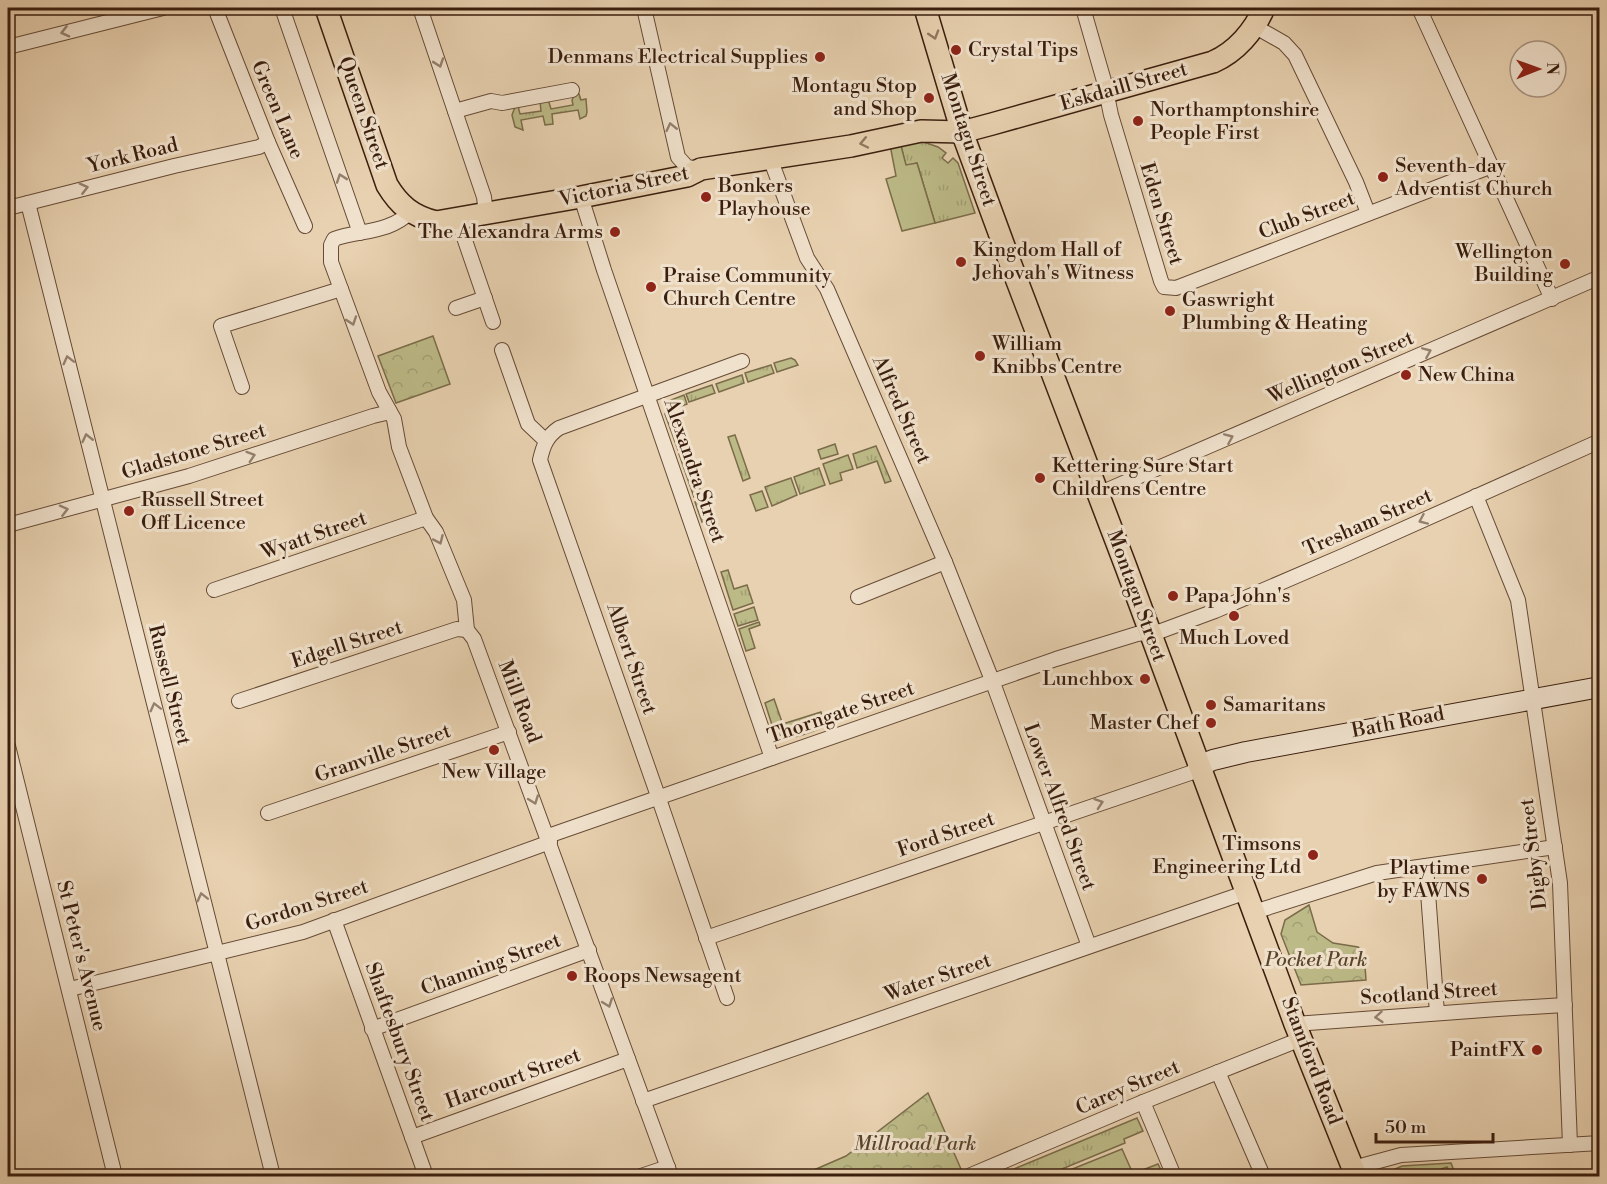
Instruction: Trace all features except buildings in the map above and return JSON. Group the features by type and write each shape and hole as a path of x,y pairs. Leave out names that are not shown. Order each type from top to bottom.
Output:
{"main road":[{"name":"Queen Street","path":"326,8 387,184 396,199 410,212"},
{"name":"Montagu Street","path":"926,8 962,132 1254,912"},
{"name":"Eskdaill Street","path":"962,132 1223,57 1239,45 1259,17"},
{"name":"Victoria Street","path":"410,212 420,218 436,222 458,220 687,176 701,169 851,146 921,131 962,132"},
{"name":"Stamford Road","path":"1254,912 1298,1032 1354,1172"}],"street":[{"path":"8,47 163,8"},
{"name":"Green Lane","path":"215,8 268,142 305,226"},
{"path":"282,8 360,233 384,229 405,218 410,212"},
{"path":"420,8 484,197 486,214"},
{"path":"644,8 678,157 687,167 701,169"},
{"name":"Eden Street","path":"1083,8 1111,115 1161,281 1164,287 1169,289"},
{"path":"1419,8 1552,299"},
{"path":"1259,17 1295,55 1356,182 1368,213"},
{"path":"455,111 491,101 502,103 572,90"},
{"name":"York Road","path":"8,208 259,147 268,142"},
{"name":"Alfred Street","path":"770,158 807,258 826,289 945,562 992,680"},
{"name":"Club Street","path":"1169,289 1492,166"},
{"name":"Alexandra Street","path":"581,197 772,758"},
{"name":"Russell Street","path":"28,203 273,1176"},
{"path":"458,220 493,322"},
{"name":"Mill Road","path":"360,233 334,239 331,245 331,262 379,392 396,424 401,453 426,518 436,532 464,600 468,630 474,639 549,839 670,1172"},
{"name":"Wellington Street","path":"1098,494 1599,277"},
{"path":"242,387 221,326 341,289"},
{"path":"456,308 484,298"},
{"path":"502,350 528,424 546,441 559,428 742,361"},
{"name":"Gladstone Street","path":"8,525 189,476 390,412"},
{"name":"Albert Street","path":"546,441 540,460 727,998"},
{"name":"Tresham Street","path":"1149,631 1161,631 1215,611 1599,441"},
{"name":"Digby Street","path":"1476,496 1518,600 1555,847 1560,883 1570,1144"},
{"name":"Wyatt Street","path":"214,590 426,518"},
{"path":"858,597 945,562"},
{"name":"Edgell Street","path":"239,701 457,629 468,630"},
{"name":"Thorngate Street","path":"549,839 658,796 992,680 1149,631"},
{"name":"Lower Alfred Street","path":"992,680 1089,946"},
{"name":"Bath Road","path":"1199,768 1213,760 1246,752 1599,687"},
{"name":"Granville Street","path":"268,813 509,732"},
{"name":"St Peter's Avenue","path":"8,746 115,1176"},
{"name":"Ford Street","path":"706,938 1199,768"},
{"name":"Gordon Street","path":"69,989 303,932 549,839"},
{"path":"1254,912 1377,873 1555,847"},
{"path":"1426,866 1437,1013"},
{"name":"Water Street","path":"643,1101 1246,892"},
{"name":"Shaftesbury Street","path":"334,920 426,1176"},
{"name":"Channing Street","path":"372,1029 589,950"},
{"name":"Scotland Street","path":"1298,1032 1437,1013 1565,1005"},
{"name":"Carey Street","path":"971,1175 1218,1072 1298,1032"},
{"name":"Harcourt Street","path":"412,1137 628,1059"},
{"path":"1218,1072 1263,1176"},
{"path":"1143,1102 1174,1176"},
{"path":"1354,1172 1401,1155 1599,1143"},
{"path":"641,1176 670,1172"}],"green space":[{"path":"575,94 579,94 581,100 586,99 586,116 580,119 578,110 552,114 553,124 545,125 543,116 521,120 523,130 515,127 512,115 515,107 518,106 520,114 541,111 540,101 548,99 551,109 573,105 572,100"},
{"path":"918,140 938,147 946,153 942,158 948,163 953,158 958,163 975,213 935,223 917,163 906,166 900,142"},
{"path":"900,142 906,165 917,163 935,223 902,231 886,179 896,176 890,145"},
{"path":"433,336 450,384 396,403 378,356"},
{"path":"791,358 798,365 777,372 774,363"},
{"path":"771,365 774,373 748,382 745,373"},
{"path":"742,375 744,383 719,392 716,384"},
{"path":"712,385 715,393 689,402 686,394"},
{"path":"684,395 687,404 673,409 685,447 678,450 665,414 671,400"},
{"path":"735,435 750,478 743,481 728,437"},
{"path":"835,444 838,454 821,459 818,450"},
{"path":"876,446 891,481 885,483 877,461 857,468 853,454"},
{"path":"687,451 702,495 694,497 679,454"},
{"path":"848,455 853,469 840,473 842,480 830,484 823,464"},
{"path":"819,468 825,485 800,494 794,477"},
{"path":"791,478 797,495 772,506 765,487"},
{"path":"762,491 768,507 756,511 750,495"},
{"path":"703,499 710,519 702,522 695,502"},
{"path":"728,570 734,589 747,585 753,603 733,610 721,572"},
{"path":"754,607 758,620 738,626 734,614"},
{"path":"759,622 760,625 749,629 755,648 746,651 739,629"},
{"path":"774,699 782,722 772,725 765,703"},
{"path":"821,712 826,726 805,734 783,736 773,727"},
{"name":"Pocket Park","path":"1309,905 1317,932 1333,943 1358,947 1364,953 1366,980 1301,985 1281,934 1285,920"},
{"name":"Millroad Park","path":"928,1093 964,1176 800,1176 846,1156"},
{"path":"1137,1118 1143,1131 1124,1139 1125,1143 1045,1176 1017,1176 1014,1169"},
{"path":"1122,1149 1134,1176 1055,1176"},
{"path":"1451,1163 1456,1176 1451,1176 1447,1167 1422,1176 1379,1176 1402,1166"},
{"path":"1158,1164 1164,1176 1142,1176 1140,1171"}],"place":[{"name":"Crystal Tips","path":"956,50"},
{"name":"Denmans Electrical Supplies","path":"820,57"},
{"name":"Montagu Stop and Shop","path":"929,98"},
{"name":"Northamptonshire People First","path":"1138,121"},
{"name":"Seventh-day Adventist Church","path":"1383,177"},
{"name":"Bonkers Playhouse","path":"706,197"},
{"name":"The Alexandra Arms","path":"615,232"},
{"name":"Kingdom Hall of Jehovah's Witness","path":"961,262"},
{"name":"Wellington Building","path":"1565,264"},
{"name":"Praise Community Church Centre","path":"651,287"},
{"name":"Gaswright Plumbing & Heating","path":"1170,311"},
{"name":"William Knibbs Centre","path":"980,356"},
{"name":"New China","path":"1406,375"},
{"name":"Kettering Sure Start Childrens Centre","path":"1040,478"},
{"name":"Russell Street Off Licence","path":"129,511"},
{"name":"Papa John's","path":"1173,596"},
{"name":"Much Loved","path":"1234,616"},
{"name":"Lunchbox","path":"1145,679"},
{"name":"Samaritans","path":"1211,705"},
{"name":"Master Chef","path":"1211,723"},
{"name":"New Village","path":"494,750"},
{"name":"Timsons Engineering Ltd","path":"1313,855"},
{"name":"Playtime by FAWNS","path":"1482,879"},
{"name":"Roops Newsagent","path":"572,976"},
{"name":"PaintFX","path":"1537,1050"}]}
